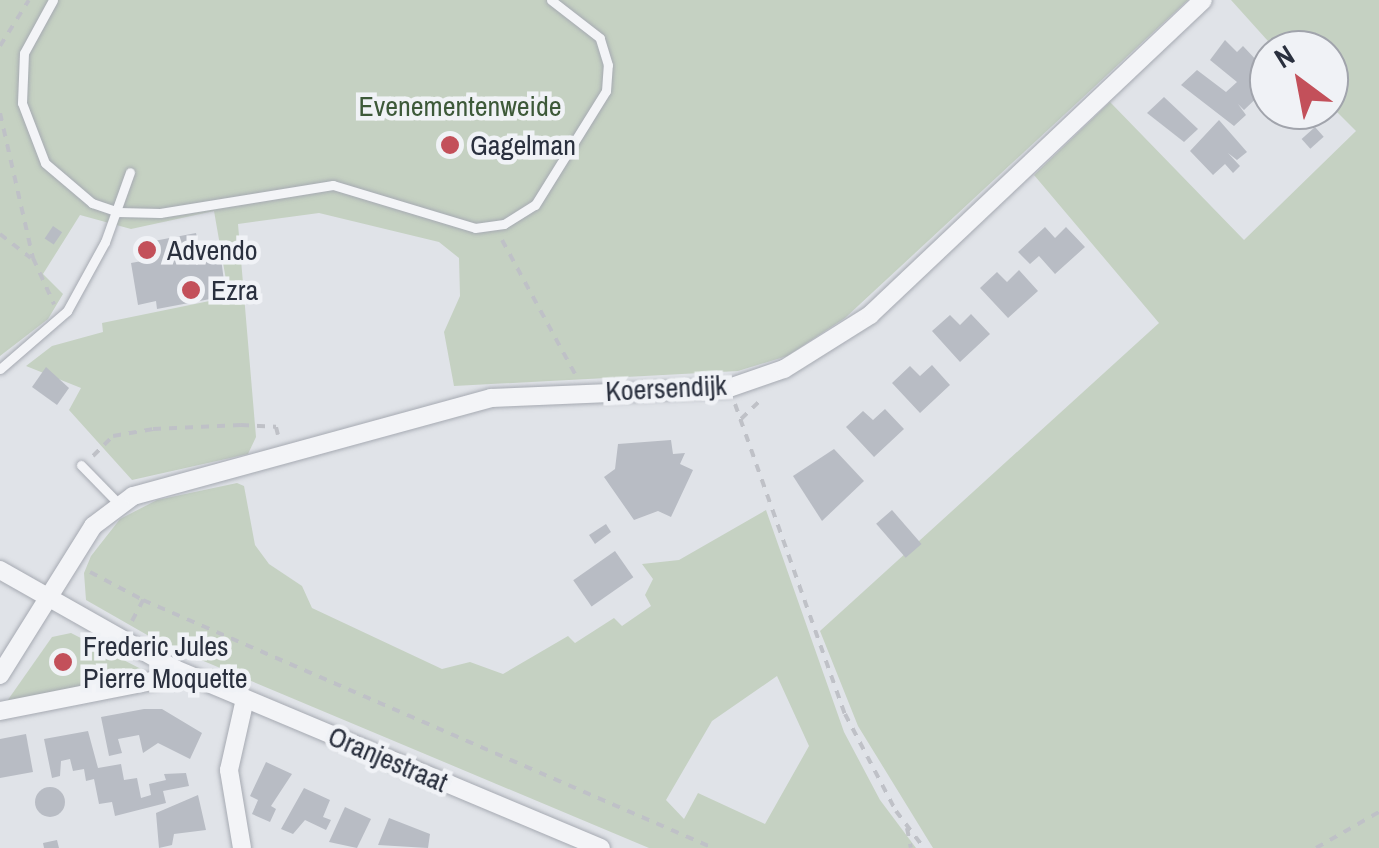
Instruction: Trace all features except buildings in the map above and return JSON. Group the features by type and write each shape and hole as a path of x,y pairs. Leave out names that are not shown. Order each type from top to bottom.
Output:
{"street":[{"name":"Koersendijk","path":"118,503 431,410 584,392 729,388 784,369 840,337 1204,0"},
{"path":"0,675 52,599 93,526 118,503"},
{"name":"Oranjestraat","path":"0,570 176,669 601,848"},
{"path":"0,712 156,680 176,669"},
{"path":"242,848 229,770 245,699"}],"lane":[{"path":"53,0 24,54 21,93 29,131 64,183 118,212 171,212 324,184 372,194 463,226 495,227 522,216 541,198 608,82 600,38 551,0"},
{"path":"0,369 62,319 118,212 130,172"},
{"path":"82,466 118,503"}],"path":[{"path":"0,46 29,0"},
{"path":"0,113 33,258 62,319"},
{"path":"495,227 584,392"},
{"path":"0,234 33,258"},
{"path":"742,422 822,658 870,766 924,848"},
{"path":"82,466 113,436 204,427 276,428 284,456"},
{"path":"103,578 143,600 713,848"},
{"path":"122,640 143,600"},
{"path":"1316,848 1379,812"},
{"path":"907,824 911,848"}],"green space":[{"name":"Gagelman","path":"0,0 1188,0 845,318 787,356 738,371 454,386 444,332 460,296 459,258 439,242 319,213 238,224 256,437 248,454 132,480 69,410 81,388 26,366 52,346 103,332 102,323 229,297 214,211 131,229 80,215 43,274 63,294 48,319 0,356"},
{"path":"1231,0 1379,0 1379,848 933,848 858,726 820,631 1159,323 1034,175 1110,102 1244,240 1356,131 1349,124 1349,30 1258,30"},
{"path":"237,483 244,486 255,545 269,564 302,586 312,608 442,669 470,662 503,674 568,636 575,643 614,618 622,626 651,606 645,595 653,579 642,564 679,560 766,510 844,732 880,800 916,848 649,848 163,644 86,600 84,573 91,556 120,519 157,500","holes":["777,676 809,746 765,824 698,793 684,819 666,800 712,721"]},
{"path":"71,633 143,670 139,678 5,704 52,637"}],"place":[{"name":"Gagelman","path":"450,145"},
{"name":"Advendo","path":"147,250"},
{"name":"Ezra","path":"191,290"},
{"name":"Frederic Jules Pierre Moquette","path":"63,662"}],"park label":[{"name":"Evenementenweide","path":"460,106"}]}
